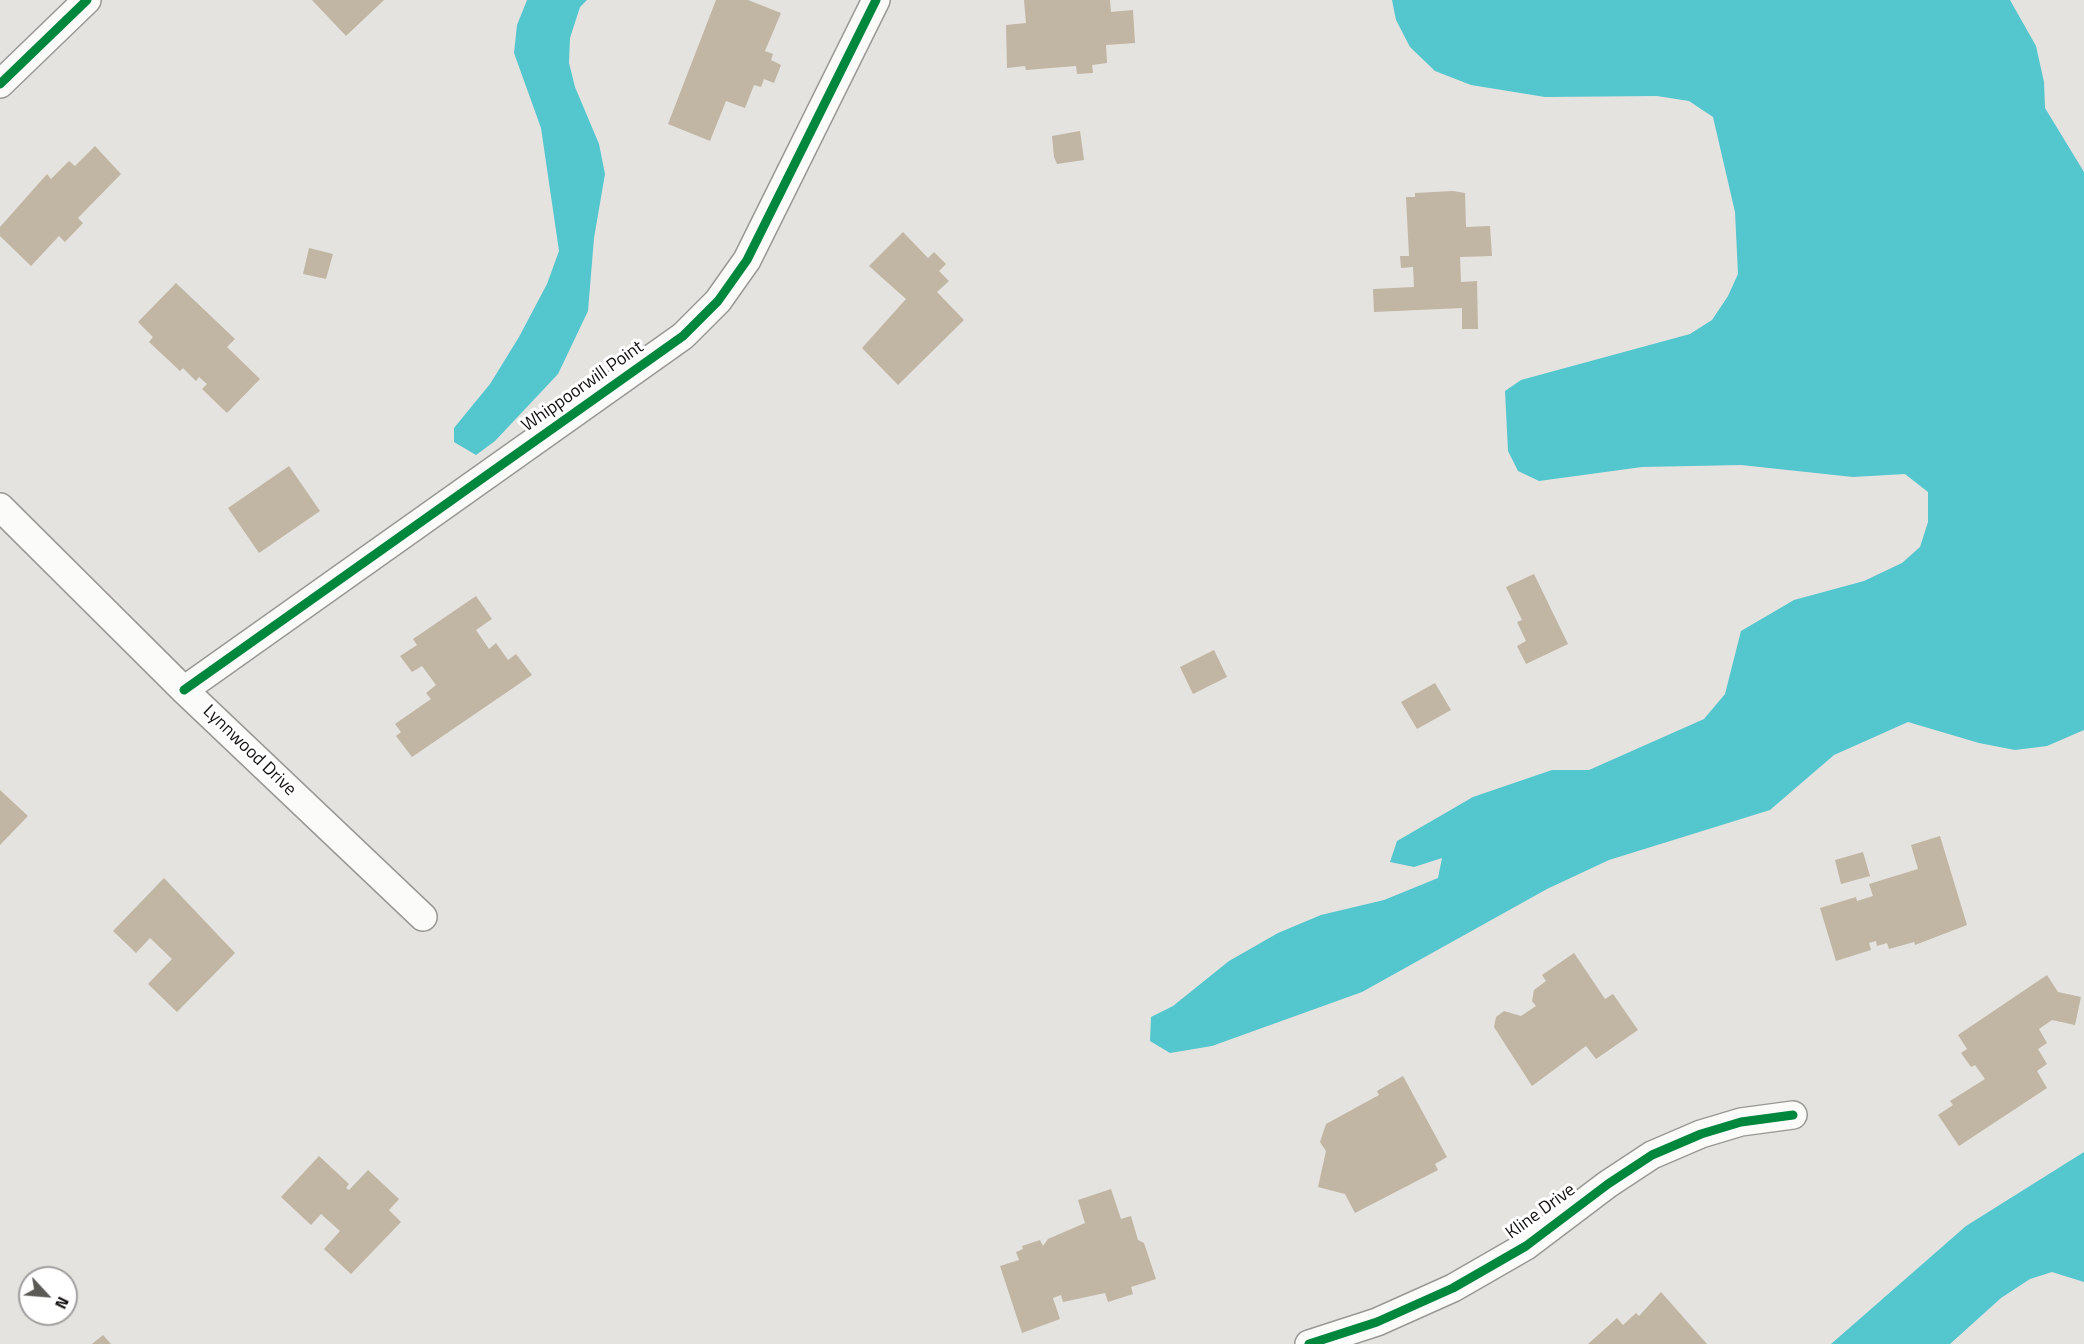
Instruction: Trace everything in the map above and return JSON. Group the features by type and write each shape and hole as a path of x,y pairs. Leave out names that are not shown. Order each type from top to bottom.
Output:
{"street":[{"path":"0,84 87,0"},
{"name":"Whippoorwill Point","path":"184,690 683,336 718,301 747,260 876,0"},
{"name":"Lynnwood Drive","path":"0,507 184,690 423,917"},
{"name":"Kline Drive","path":"1309,1344 1377,1322 1453,1288 1526,1246 1608,1184 1652,1155 1701,1134 1741,1122 1793,1115"}],"water":[{"path":"527,0 587,0 580,7 570,38 569,63 575,87 599,144 605,174 594,238 588,311 558,374 495,441 476,455 454,442 454,428 490,384 519,337 547,284 559,251 541,128 514,53 517,25"},
{"path":"1392,0 2010,0 2036,46 2044,82 2045,108 2084,172 2084,730 2047,746 2015,750 1979,743 1908,722 1834,755 1770,810 1609,860 1547,889 1362,992 1212,1046 1170,1053 1150,1041 1151,1017 1173,1006 1229,961 1278,933 1321,915 1384,900 1438,878 1442,858 1414,867 1390,862 1397,841 1473,797 1552,770 1589,770 1704,719 1725,694 1741,631 1794,600 1864,581 1902,563 1920,547 1928,522 1928,492 1905,474 1853,477 1741,465 1642,467 1539,481 1518,471 1508,451 1505,391 1521,380 1690,334 1712,320 1728,296 1738,274 1735,212 1713,117 1689,101 1657,96 1545,97 1471,85 1435,71 1410,47 1396,20"},
{"path":"2084,1152 2084,1282 2052,1272 2030,1279 2001,1298 1950,1344 1831,1344 1966,1226"}],"building":[{"path":"312,0 384,0 346,36"},
{"path":"716,0 748,0 781,13 765,51 773,54 771,60 781,65 774,83 764,79 761,87 754,85 745,108 726,101 710,141 668,124"},
{"path":"1024,0 1110,0 1111,12 1133,10 1135,43 1106,45 1107,63 1092,65 1093,73 1077,74 1076,66 1026,70 1025,66 1007,68 1006,25 1026,23"},
{"path":"1080,131 1084,160 1057,164 1052,136"},
{"path":"95,146 121,174 78,218 83,223 65,242 59,236 31,266 0,236 0,227 47,174 51,179 69,161 75,166"},
{"path":"1453,191 1465,193 1466,227 1490,226 1492,256 1460,257 1461,282 1477,281 1478,329 1462,329 1462,308 1374,312 1373,289 1414,287 1413,267 1401,268 1400,256 1409,256 1406,197 1415,197 1415,193"},
{"path":"903,232 928,258 934,252 946,264 939,271 949,281 937,292 964,320 898,385 862,348 906,299 869,266"},
{"path":"309,248 333,254 326,279 303,274"},
{"path":"176,283 235,339 227,347 260,379 227,413 202,389 207,384 199,377 196,381 183,368 180,371 149,342 153,337 138,322"},
{"path":"289,466 320,511 259,553 228,508"},
{"path":"1534,574 1568,644 1526,664 1517,646 1526,641 1517,622 1522,620 1506,587"},
{"path":"476,596 492,619 476,630 489,649 496,643 508,660 516,654 532,675 412,757 396,736 401,732 395,724 431,699 426,693 436,685 422,666 412,672 400,656 417,645 413,639"},
{"path":"1214,650 1227,677 1193,694 1180,667"},
{"path":"1435,683 1451,710 1417,729 1401,702"},
{"path":"0,790 28,816 0,845"},
{"path":"1940,836 1967,925 1915,945 1914,942 1889,949 1887,943 1877,946 1876,941 1869,943 1871,950 1836,961 1820,908 1856,897 1857,901 1873,896 1869,884 1918,869 1911,845"},
{"path":"1863,852 1870,876 1841,884 1835,860"},
{"path":"164,878 235,953 177,1012 148,984 172,959 150,938 136,953 113,931"},
{"path":"1574,953 1605,999 1613,994 1638,1030 1596,1059 1586,1046 1532,1086 1494,1027 1496,1017 1504,1011 1521,1016 1536,1006 1532,1001 1534,990 1546,981 1542,975"},
{"path":"2047,975 2058,992 2081,997 2075,1025 2052,1020 2039,1029 2047,1043 2038,1049 2047,1064 2037,1071 2047,1088 1959,1146 1938,1115 1953,1105 1950,1101 1985,1079 1975,1065 1971,1067 1961,1053 1967,1049 1958,1035"},
{"path":"1403,1076 1447,1157 1435,1164 1438,1170 1355,1213 1345,1194 1318,1187 1326,1151 1320,1142 1326,1124 1379,1095 1377,1091"},
{"path":"319,1156 349,1184 346,1188 349,1190 368,1170 399,1199 389,1210 401,1222 351,1274 324,1249 340,1231 321,1214 311,1225 281,1197"},
{"path":"1111,1189 1121,1219 1131,1216 1138,1240 1144,1243 1156,1279 1131,1287 1133,1294 1108,1302 1105,1293 1063,1302 1061,1295 1053,1298 1060,1319 1022,1333 1000,1266 1019,1260 1016,1252 1023,1249 1022,1246 1040,1240 1043,1246 1048,1239 1085,1223 1078,1200"},
{"path":"1661,1292 1707,1344 1588,1344 1617,1318 1623,1325 1636,1313 1639,1316"},
{"path":"103,1335 111,1344 92,1344"}],"cycle path":[{"path":"0,84 87,0"},
{"path":"184,690 683,336 718,301 747,260 876,0"},
{"path":"1309,1344 1377,1322 1453,1288 1526,1246 1608,1184 1652,1155 1701,1134 1741,1122 1793,1115"}]}
